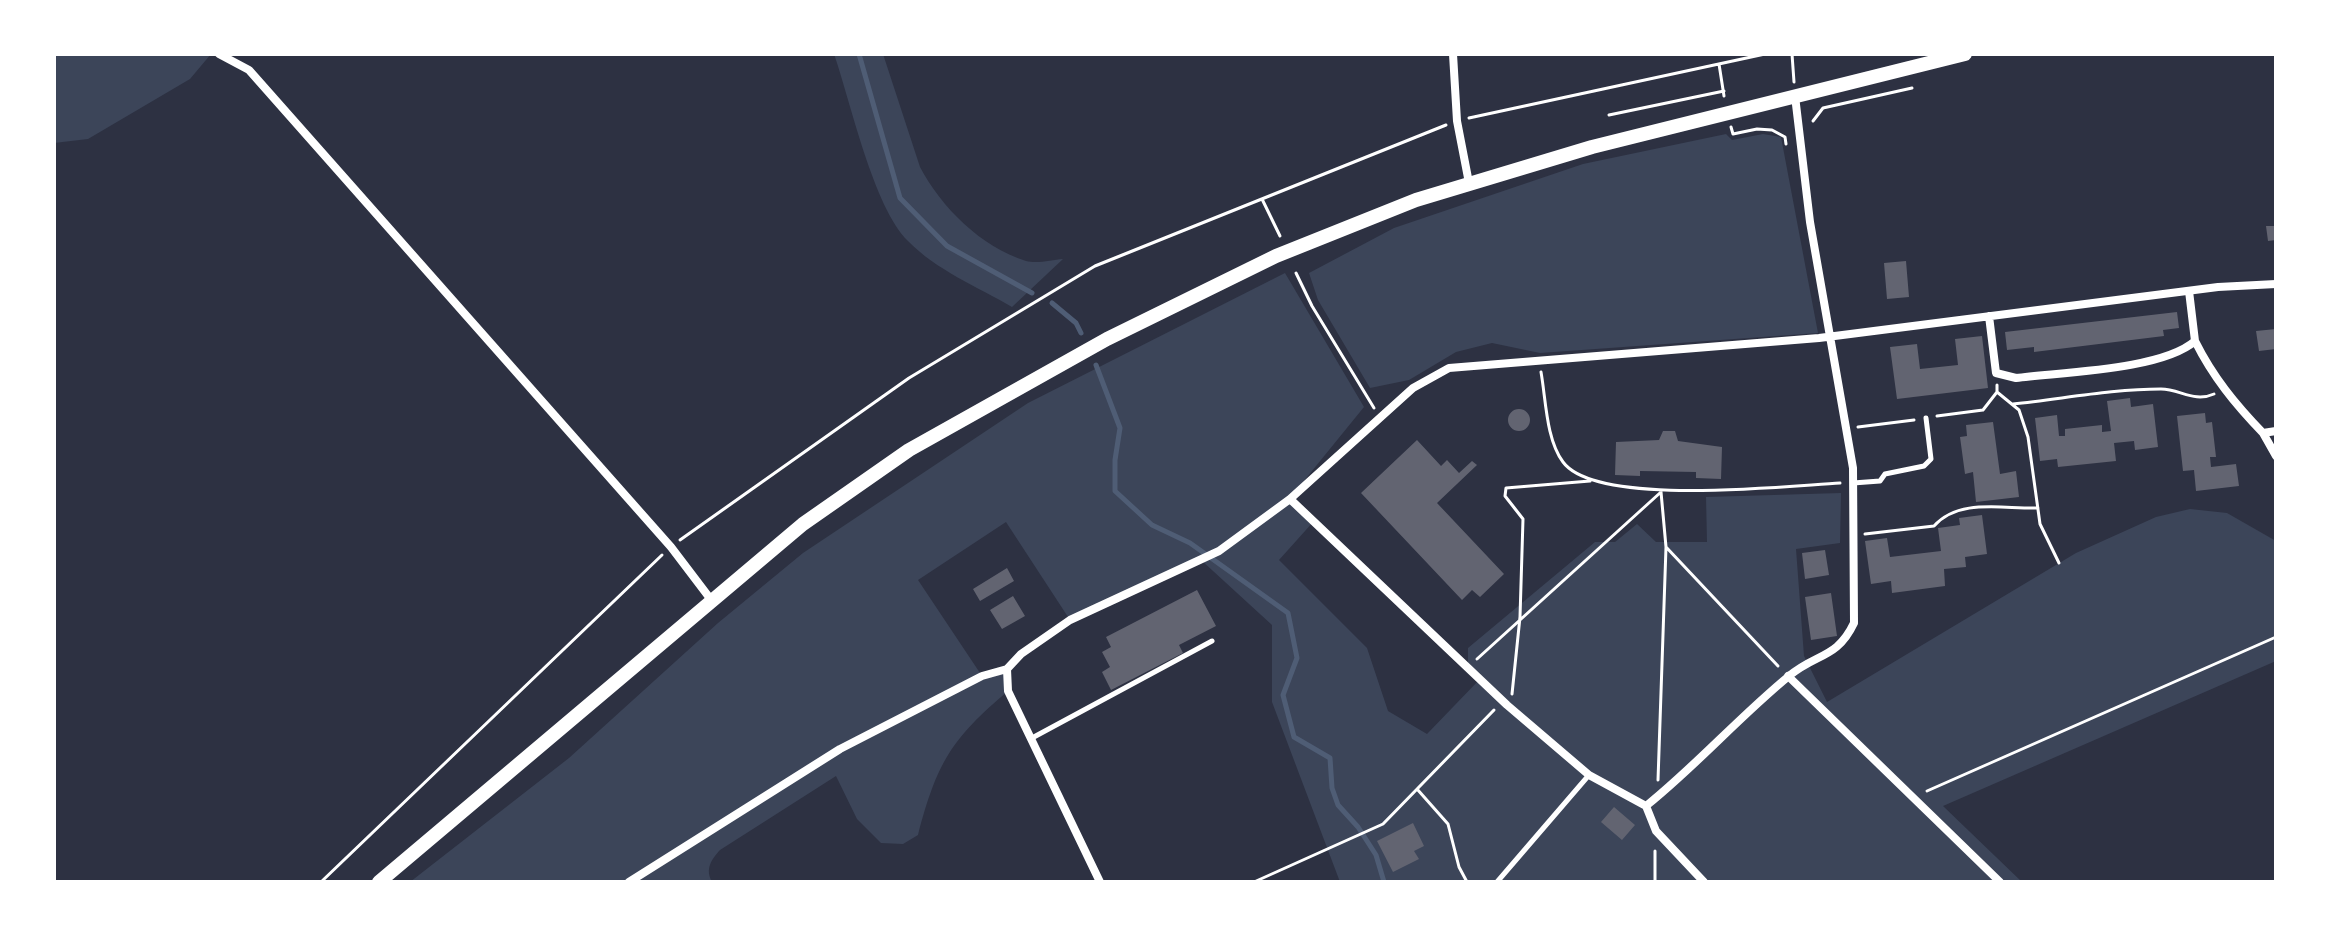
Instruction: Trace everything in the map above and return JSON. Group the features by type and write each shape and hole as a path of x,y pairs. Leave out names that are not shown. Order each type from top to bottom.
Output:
{"main road":[{"path":"379,882 803,524 909,450 1082,352 1276,256 1416,200 1592,147 1965,54"}],"street":[{"path":"219,54 249,70 671,547 712,601"},
{"path":"1453,54 1457,121 1469,183"},
{"path":"1646,806 1788,676 1845,643 1854,623 1856,590 1848,428 1830,336 1795,96"},
{"path":"629,882 840,749 982,676 1007,669 1021,654 1070,620 1219,551 1290,499 1413,388 1449,368 1830,336 2189,291 2276,284"},
{"path":"2189,291 2195,341 2222,389 2263,433 2276,456"},
{"path":"1989,316 1996,373 2016,378 2153,361 2186,349 2195,341"},
{"path":"2263,433 2276,431"},
{"path":"1290,499 1507,705 1589,775 1646,806 1656,831 1704,882"},
{"path":"1007,669 1008,691 1100,882"},
{"path":"1788,676 2000,882"}],"lane":[{"path":"1851,483 1880,481 1885,474 1924,466 1931,459 1926,418"},
{"path":"1032,738 1212,641"},
{"path":"1497,882 1589,775"}],"path":[{"path":"321,882 671,547 909,378 1095,266 1457,121 1765,54"},
{"path":"1792,54 1795,96"},
{"path":"1719,64 1733,134 1757,129 1772,130 1785,139 1788,154"},
{"path":"1785,139 1813,133 1812,122 1823,108 1912,88"},
{"path":"1609,115 1724,91"},
{"path":"1262,199 1280,236"},
{"path":"1296,273 1312,306 1379,416"},
{"path":"1539,361 1554,445 1564,464 1590,481"},
{"path":"2013,404 2145,389 2174,389 2199,398 2222,389"},
{"path":"1997,392 2019,410 2028,437 2040,524 2059,563"},
{"path":"1254,882 1376,828 1492,711 1512,700 1520,617 1523,519 1505,496 1506,488 1590,481 1661,492 1851,483"},
{"path":"1646,806 1658,778 1666,547 1661,492"},
{"path":"1468,667 1661,492"},
{"path":"1852,536 1934,526 1945,513 1958,507 2038,508"},
{"path":"1666,547 1788,676"},
{"path":"1913,798 2276,637"},
{"path":"1417,789 1448,824 1459,867 1467,882"},
{"path":"1655,882 1656,831"}],"shaded area":[{"path":"54,54 211,54 190,79 88,139 54,143"},
{"path":"834,54 883,54 920,167 939,197 964,224 1009,255 1026,261 1063,259 1012,307 931,261 895,225 864,153"},
{"path":"1726,134 1732,140 1763,134 1781,137 1818,333 1540,353 1492,343 1456,352 1409,380 1370,388 1318,300 1309,273 1394,228 1583,164"},
{"path":"1285,273 1364,407 1290,498 1314,521 1279,560 1367,648 1388,711 1427,734 1480,679 1468,667 1468,648 1595,542 1615,542 1637,524 1656,542 1707,542 1706,497 1841,493 1840,543 1796,549 1804,656 1827,702 2076,553 2156,517 2190,509 2227,513 2276,541 2276,661 1943,806 2022,882 1340,882 1272,702 1272,625 1201,560 1070,620 1006,522 918,580 982,676 1007,669 1008,691 973,724 949,754 932,789 918,835 903,844 881,843 857,819 836,776 720,850 710,865 712,882 410,882 569,758 718,623 803,553 1028,403"}],"building":[{"path":"2266,226 2276,226 2276,240 2268,241"},
{"path":"1906,261 1909,297 1887,299 1884,263"},
{"path":"2177,312 2179,328 2163,330 2164,336 2034,352 2034,347 2007,350 2005,332"},
{"path":"2276,329 2276,349 2259,351 2256,331"},
{"path":"1982,336 1988,388 1897,399 1890,347 1917,344 1920,369 1958,365 1955,339"},
{"path":"2130,398 2131,407 2153,404 2158,447 2135,450 2134,441 2114,443 2116,461 2058,467 2057,459 2040,461 2035,418 2057,415 2059,436 2065,436 2065,429 2102,425 2102,432 2111,431 2107,401"},
{"path":"1519,409 1527,412 1530,420 1527,428 1519,431 1511,428 1508,420 1511,412"},
{"path":"2205,413 2206,423 2212,422 2216,457 2210,457 2211,467 2236,464 2239,486 2196,491 2194,470 2183,471 2177,416"},
{"path":"1993,422 2000,474 2016,471 2019,497 1976,502 1973,472 1965,474 1960,437 1967,436 1966,425"},
{"path":"1663,431 1675,431 1678,441 1722,447 1721,479 1696,478 1696,472 1640,471 1640,476 1615,475 1616,442 1659,440"},
{"path":"1417,440 1441,466 1447,460 1459,473 1472,461 1477,465 1437,503 1504,574 1480,597 1472,590 1462,600 1361,493"},
{"path":"1982,515 1987,554 1965,557 1966,567 1944,569 1945,586 1892,593 1891,581 1871,584 1865,541 1887,538 1890,557 1941,551 1938,528 1960,525 1959,518"},
{"path":"1825,550 1829,575 1805,579 1802,553"},
{"path":"1007,568 1014,581 980,601 973,589"},
{"path":"1197,590 1216,626 1179,645 1183,653 1111,690 1102,672 1110,667 1102,652 1111,647 1106,637"},
{"path":"1831,593 1837,636 1811,640 1805,597"},
{"path":"1013,596 1025,616 1002,629 990,610"},
{"path":"1614,807 1635,825 1622,840 1601,822"},
{"path":"1413,823 1424,846 1414,851 1419,859 1393,872 1377,841"}],"waterway":[{"path":"859,54 900,198 947,246 1032,293"},
{"path":"1052,303 1076,323 1081,333"},
{"path":"1096,365 1120,428 1115,460 1115,491 1152,525 1190,543 1288,613 1297,658 1283,695 1294,737 1330,758 1332,788 1338,805 1358,827 1376,855 1384,882"}]}
